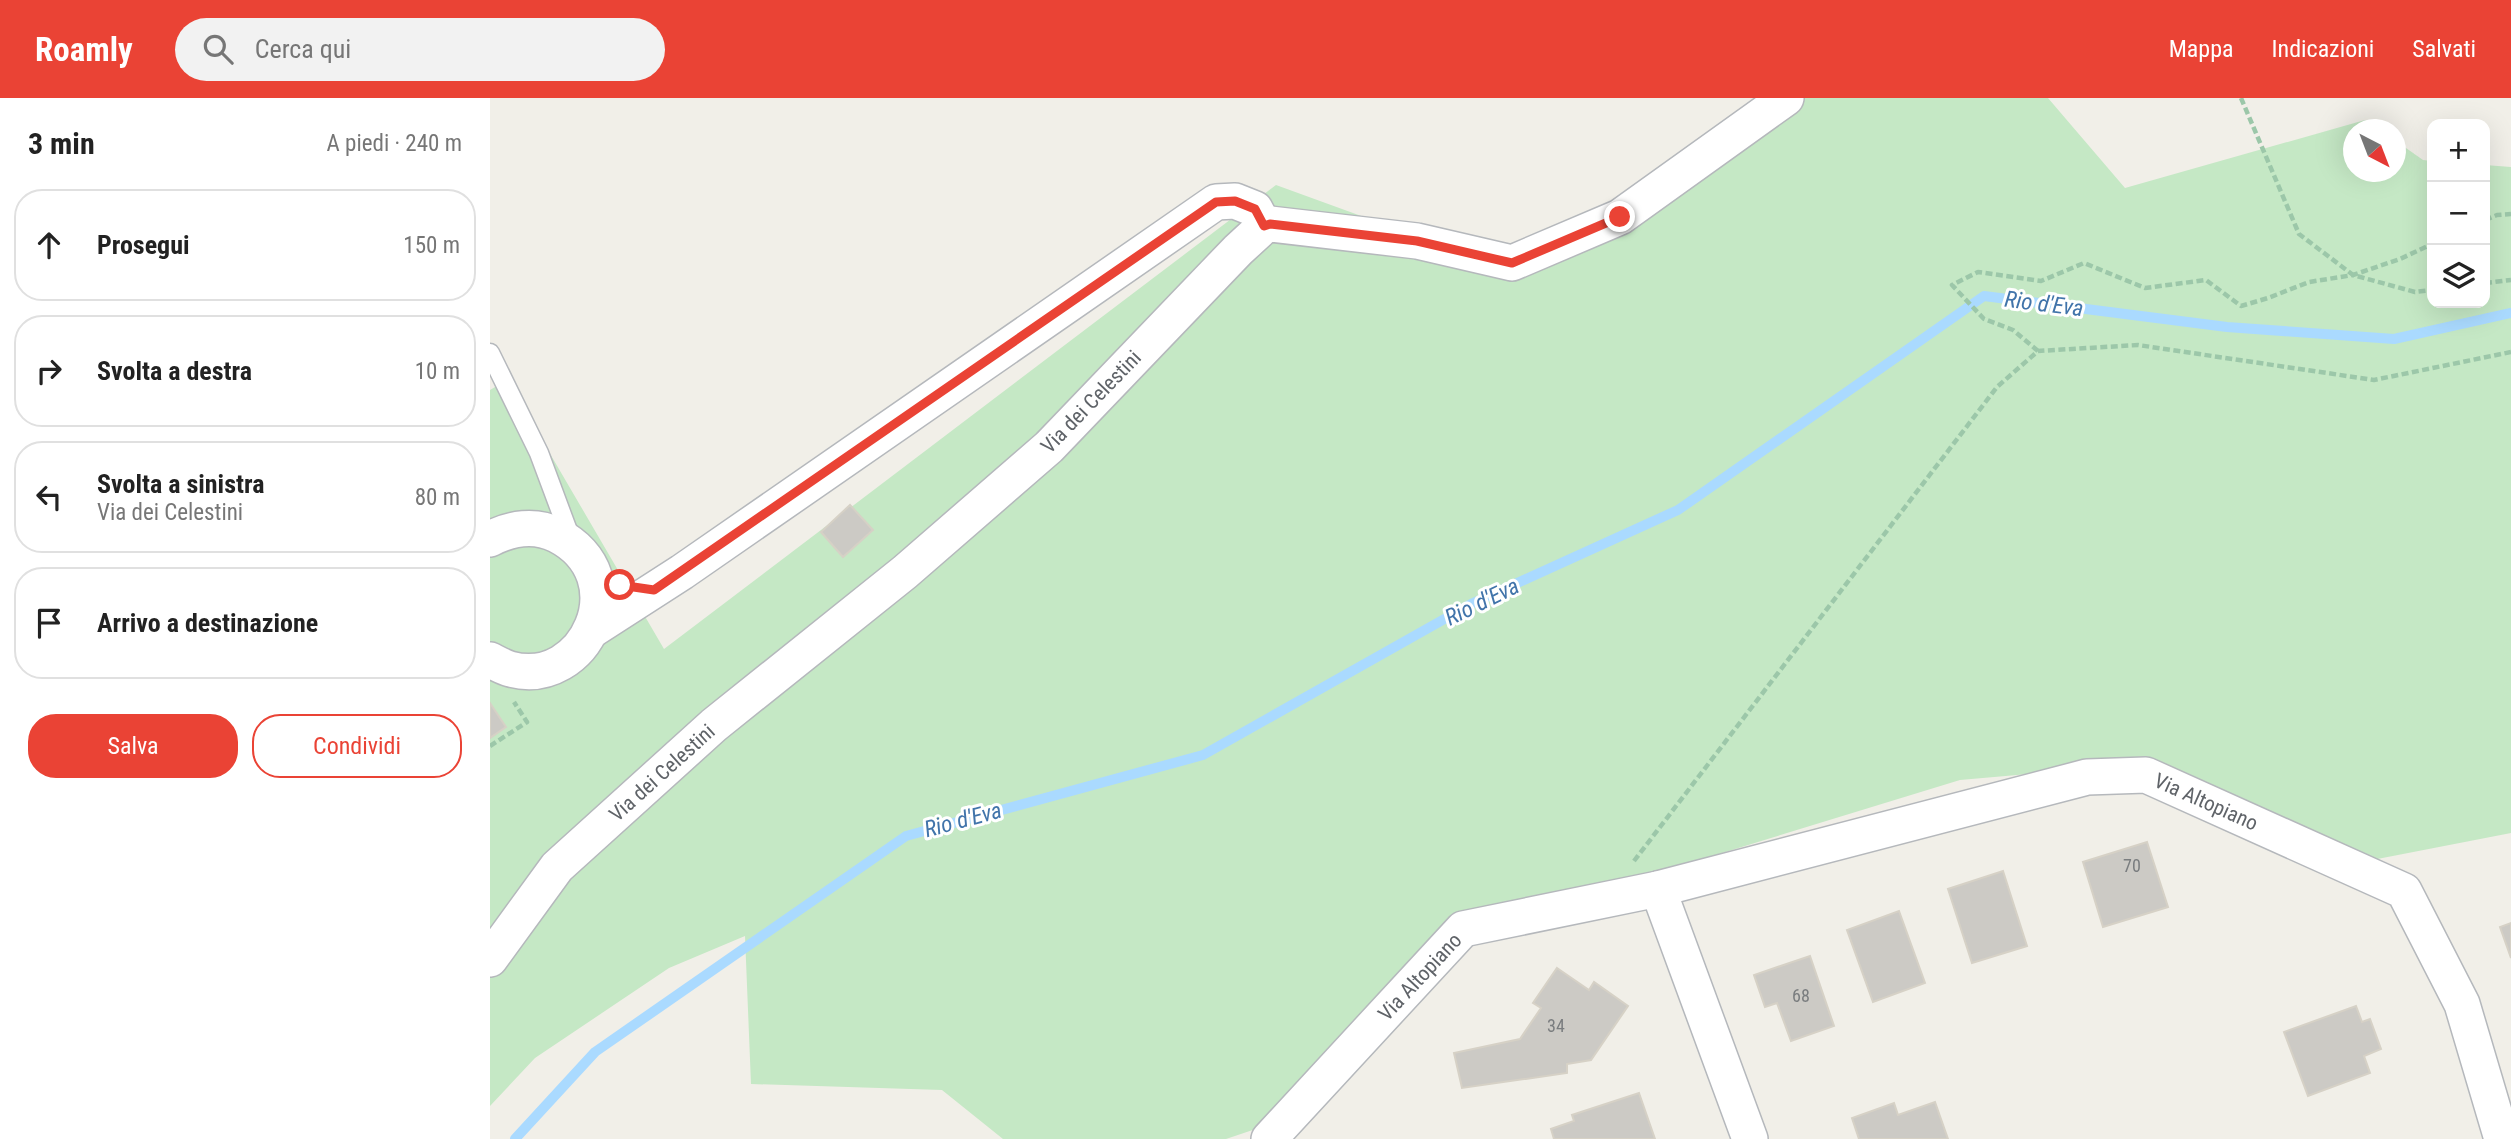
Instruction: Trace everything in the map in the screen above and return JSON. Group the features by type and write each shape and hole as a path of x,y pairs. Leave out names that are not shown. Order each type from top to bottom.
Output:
{"street":[{"path":"592,630 1216,202 1235,201 1255,209 1264,226 1270,224 1417,241 1512,263 1620,217 1786,98"},
{"name":"Via dei Celestini","path":"490,958 557,867 714,725 905,572 1049,447 1264,226"},
{"path":"490,539 504,531 527,527 550,532 580,552 620,585 654,590"},
{"path":"490,660 511,669 534,671 558,664 578,650 592,630 599,607 597,583 580,552"},
{"name":"Via Altopiano","path":"1269,1139 1462,929 1658,889 2087,777 2146,775 2404,891 2462,1004 2502,1139"},
{"path":"1658,889 1750,1139"}],"lane":[{"path":"490,353 539,453 580,552"}],"path":[{"path":"2241,98 2299,234 2353,275 2415,292 2427,291"},
{"path":"2490,218 2511,214"},
{"path":"2038,351 2013,330 1984,319 1952,285 1978,272 2041,281 2084,263 2145,288 2206,280 2241,306 2309,282 2353,275 2400,259 2430,245"},
{"path":"2490,282 2511,280"},
{"path":"1604,901 1997,387 2038,351 2137,345 2374,380 2511,352"},
{"path":"490,746 527,722 512,699"}],"green space":[{"path":"1782,98 2048,98 2125,188 2343,126 2343,182 2406,182 2406,148 2427,160 2427,308 2490,308 2490,165 2511,167 2511,833 2367,861 2140,764 1960,780 1442,939 1288,1118 1226,1139 1003,1139 942,1090 751,1084 745,936 669,968 535,1058 490,1106 490,390 507,380 664,649 1276,185 1463,253 1559,243"}],"building":[{"path":"850,505 873,530 843,557 821,532"},
{"path":"490,703 506,727 490,738"},
{"path":"2147,842 2168,907 2103,927 2083,862"},
{"path":"2003,871 2027,946 1972,963 1948,889"},
{"path":"1899,911 1925,983 1873,1002 1847,930"},
{"path":"2511,923 2511,958 2500,927"},
{"path":"1810,956 1834,1026 1791,1041 1777,1003 1765,1007 1754,975"},
{"path":"1557,968 1589,990 1594,982 1628,1006 1591,1060 1567,1064 1567,1073 1462,1088 1454,1053 1520,1039 1541,1008 1533,1003"},
{"path":"2356,1006 2362,1022 2370,1019 2381,1049 2364,1056 2370,1073 2308,1096 2284,1032"},
{"path":"1639,1093 1655,1139 1554,1139 1551,1129 1574,1121 1572,1115"},
{"path":"1935,1102 1948,1139 1859,1139 1852,1118 1894,1103 1898,1115"}],"waterway":[{"name":"Rio d'Eva","path":"515,1139 595,1052 906,836 1203,755 1471,604 1678,510 1984,296 2227,327 2394,339 2511,313"}],"route":[{"path":"620,585 654,590 1216,202 1235,201 1255,209 1264,226 1270,224 1417,241 1512,263 1620,217"}]}
